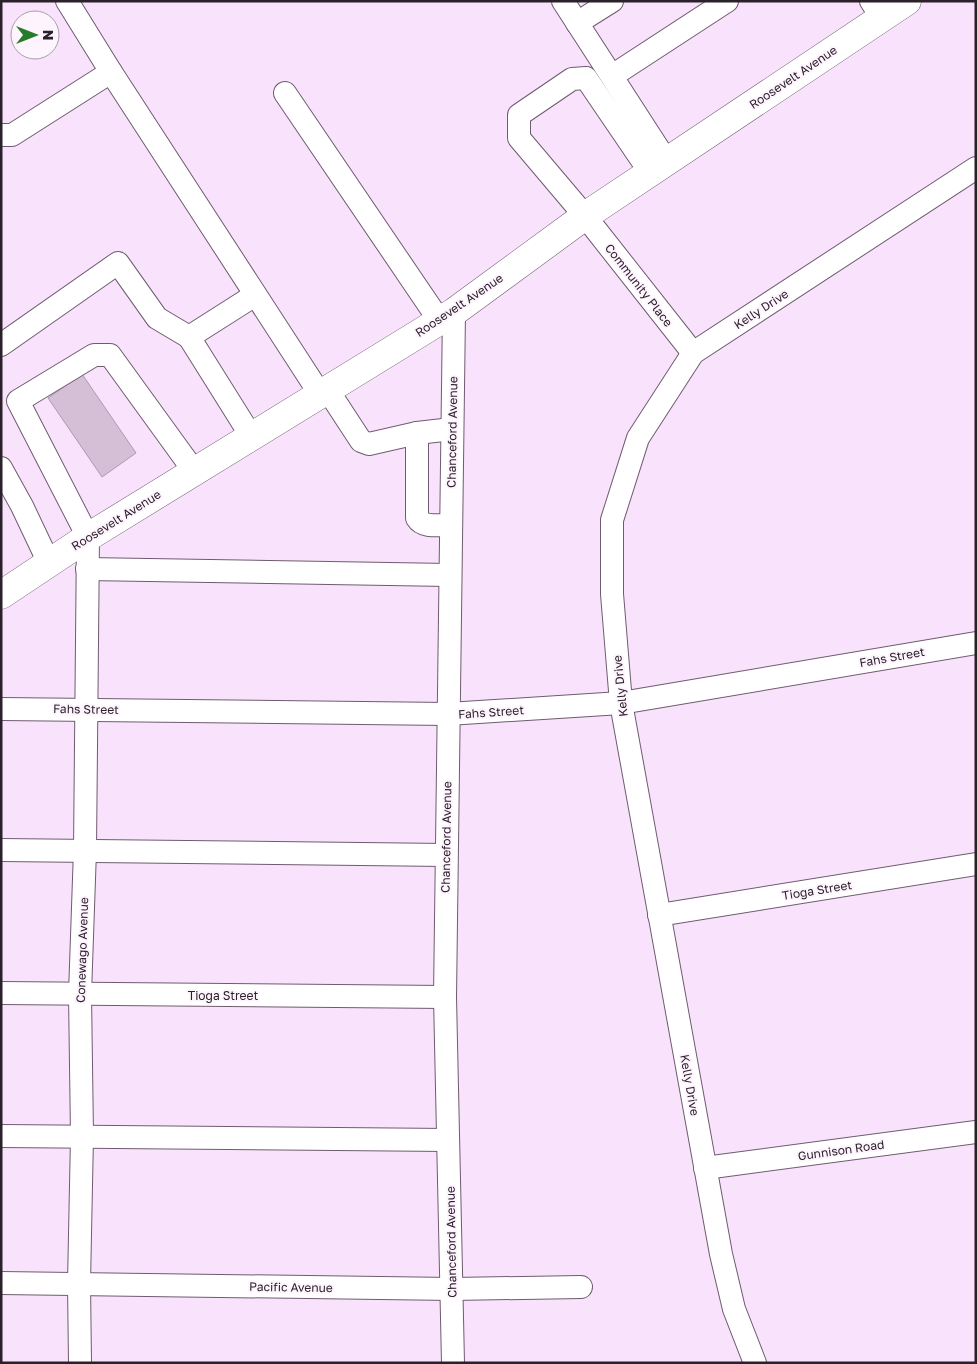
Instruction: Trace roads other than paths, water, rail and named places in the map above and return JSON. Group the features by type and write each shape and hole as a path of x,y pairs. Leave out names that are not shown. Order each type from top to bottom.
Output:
{"main road":[{"name":"Roosevelt Avenue","path":"1,595 88,536 446,316 585,216 658,167 876,10 907,1"}],"street":[{"path":"67,1 255,295 361,441 368,444 417,433 452,430"},
{"path":"563,1 612,76 658,167"},
{"path":"577,23 612,1"},
{"path":"612,76 727,1"},
{"path":"1,135 12,135 111,72"},
{"name":"Community Place","path":"658,167 586,78 572,79 519,115 519,138 585,216 693,354"},
{"path":"285,93 446,316"},
{"name":"Kelly Drive","path":"755,1363 734,1309 705,1168 621,703 612,594 612,520 638,438 693,354 976,168"},
{"path":"1,344 118,263 157,318 189,337 252,436"},
{"path":"189,337 255,295"},
{"name":"Chanceford Avenue","path":"446,316 452,430 445,997 453,1363"},
{"path":"88,536 9,406 94,355 110,356 194,471"},
{"path":"417,433 417,518 424,524 450,525"},
{"path":"1,468 22,506 49,563"},
{"name":"Conewago Avenue","path":"80,1363 79,1284 82,1136 80,994 85,850 88,536"},
{"path":"87,569 449,575"},
{"name":"Fahs Street","path":"1,709 448,714 621,703 976,643"},
{"path":"1,850 446,855"},
{"name":"Tioga Street","path":"659,915 976,864"},
{"name":"Tioga Street","path":"1,993 445,997"},
{"name":"Gunnison Road","path":"705,1168 976,1132"},
{"path":"1,1136 448,1140"},
{"name":"Pacific Avenue","path":"1,1283 452,1289 581,1287"}]}
